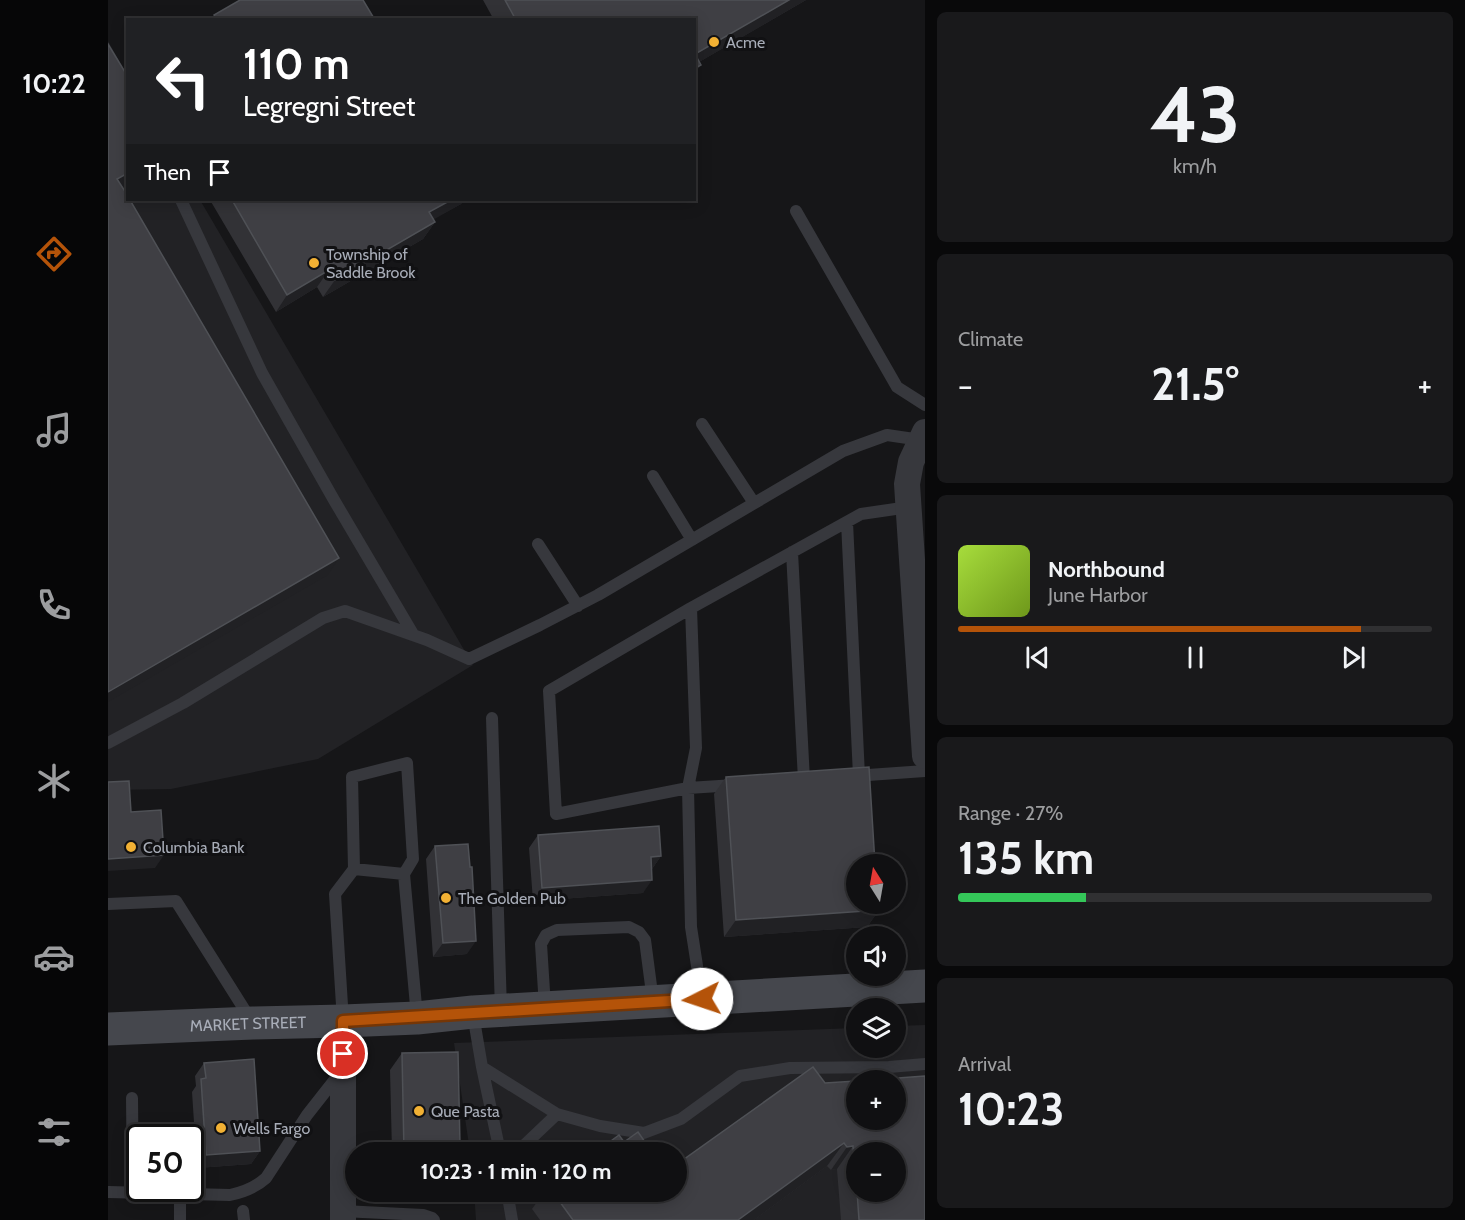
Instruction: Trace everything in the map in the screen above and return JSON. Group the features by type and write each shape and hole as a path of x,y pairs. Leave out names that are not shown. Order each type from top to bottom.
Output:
{"main road":[{"name":"MARKET STREET","path":"108,1029 417,1018 925,986"}],"street":[{"path":"923,436 911,462 907,484 920,607 925,756"},
{"path":"343,1021 343,1215"}],"lane":[{"path":"181,201 262,373 413,634"},
{"path":"796,211 897,387 925,405"},
{"path":"702,424 754,503"},
{"path":"108,743 183,703 323,618 345,610 413,634 469,659 598,596 843,451 887,435 923,436"},
{"path":"653,476 692,540"},
{"path":"746,784 688,788 556,814 549,691 691,608 861,514 909,507"},
{"path":"847,522 859,776"},
{"path":"538,544 578,606"},
{"path":"792,552 803,780"},
{"path":"691,608 696,748 688,788 691,927 702,999"},
{"path":"492,718 487,1012 482,1067 498,1142"},
{"path":"343,1021 335,894 354,869 352,777 407,763 413,859 404,874 417,1018"},
{"path":"837,778 925,771"},
{"path":"354,869 404,874"},
{"path":"108,904 176,901 253,1023"},
{"path":"545,1009 541,944 546,935 557,930 628,927 639,932 645,940 653,1002"},
{"path":"482,1067 557,1114 600,1126 644,1133 681,1119 740,1076 790,1068 889,1067 925,1064"},
{"path":"204,1194 230,1195 244,1192 266,1178 307,1115 343,1070"},
{"path":"132,1098 132,1124"},
{"path":"528,1142 557,1114"},
{"path":"108,1192 126,1192"},
{"path":"180,1220 182,1202"},
{"path":"509,1202 513,1220"},
{"path":"343,1215 423,1215 434,1220"}],"shaded area":[{"path":"108,41 126,73 126,201 201,201 473,665 318,759 171,789 108,790"},
{"path":"925,1025 925,1220 476,1220 475,1202 687,1202 687,1142 469,1142 454,1043 846,1028 846,1058 906,1058 906,1026"}],"building":[{"path":"240,0 363,0 374,18 216,18 214,15"},
{"name":"Acme","path":"505,0 789,0 696,53 696,18 515,18"},
{"path":"108,44 126,74 126,174 117,179 126,193 126,201 131,201 339,558 108,692"},
{"name":"Acme","path":"696,56 701,65 696,68"},
{"name":"Township of Saddle Brook","path":"233,201 449,201 429,212 435,222 335,280 329,270 287,295"},
{"path":"869,767 874,854 846,854 846,912 736,920 726,777"},
{"path":"129,781 131,812 161,810 164,855 108,859 108,782"},
{"path":"659,826 661,856 651,857 652,880 542,888 538,835"},
{"name":"The Golden Pub","path":"468,844 470,867 472,867 476,941 443,943 435,846"},
{"name":"Que Pasta","path":"458,1052 460,1142 404,1142 402,1053"},
{"name":"Wells Fargo","path":"254,1059 260,1151 206,1155 201,1079 206,1078 204,1063"},
{"path":"813,1067 825,1083 846,1082 846,1130 906,1130 906,1077 925,1076 925,1220 859,1220 858,1202 906,1202 906,1142 846,1142 846,1146 844,1143 738,1220 573,1220 560,1202 687,1202 687,1157"},
{"path":"638,1132 645,1142 624,1142"},
{"path":"619,1135 624,1142 610,1142"}],"place":[{"name":"Acme","path":"714,42"},
{"name":"Township of Saddle Brook","path":"314,263"},
{"name":"Columbia Bank","path":"131,847"},
{"name":"The Golden Pub","path":"446,898"},
{"name":"Que Pasta","path":"419,1111"},
{"name":"Wells Fargo","path":"221,1128"}],"route":[{"path":"343,1054 343,1021 702,999"}]}
